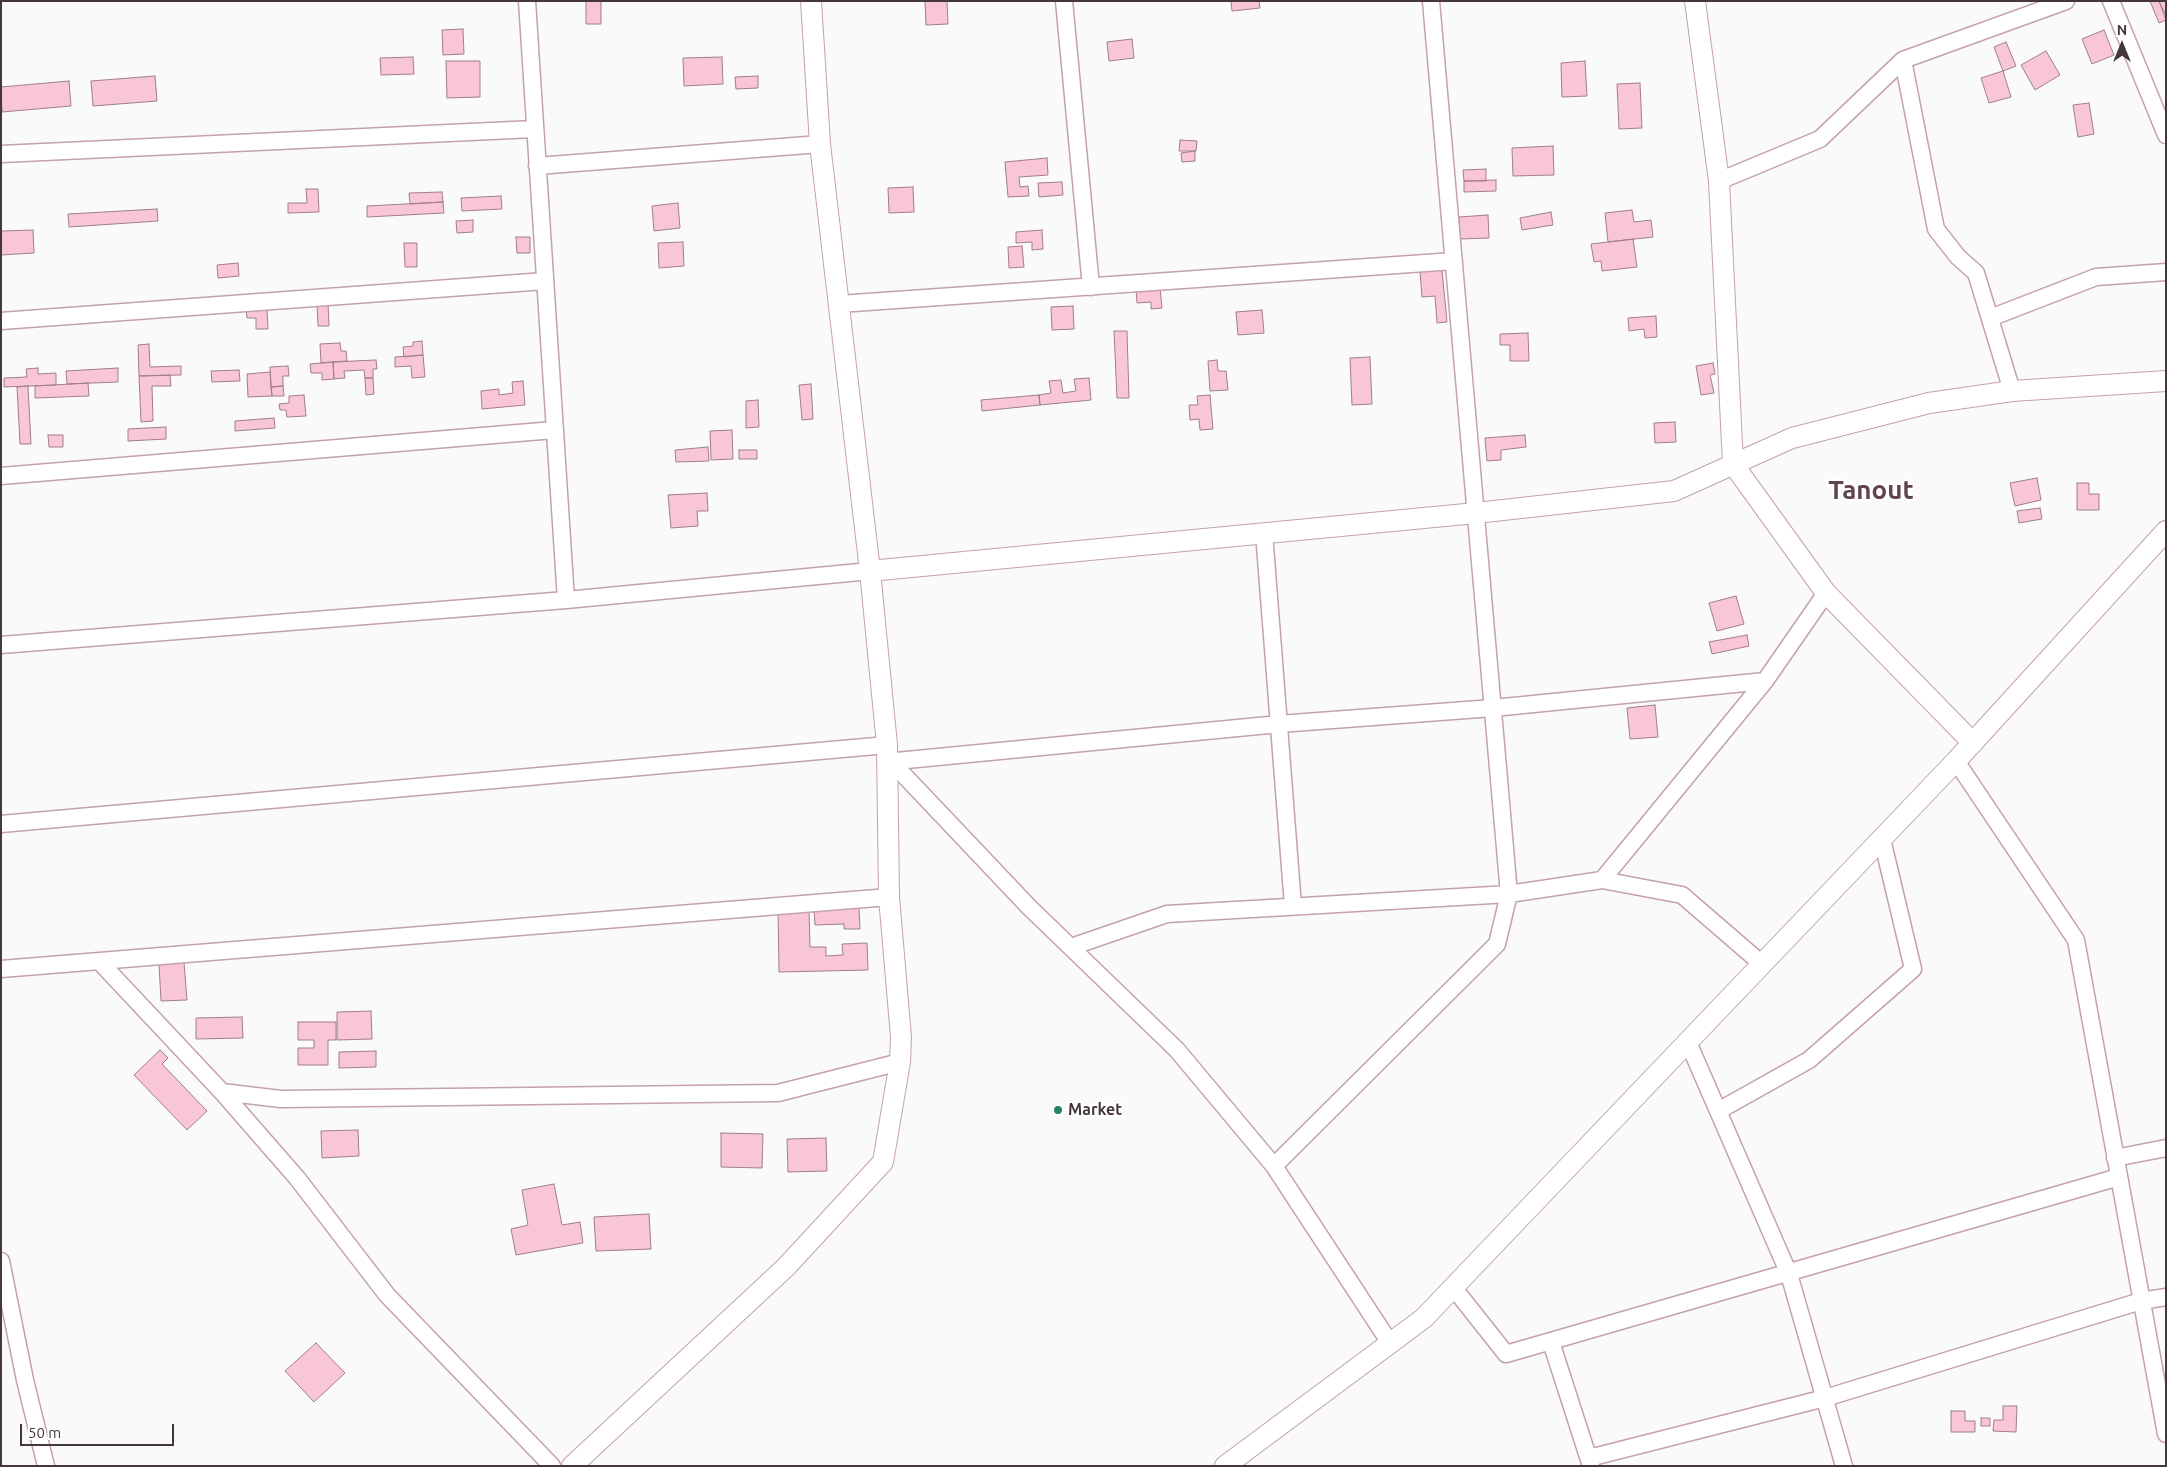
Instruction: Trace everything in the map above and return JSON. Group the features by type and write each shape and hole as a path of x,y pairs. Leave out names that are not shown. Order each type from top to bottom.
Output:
{"street":[{"path":"527,1 566,600"},
{"path":"572,1466 786,1267 883,1162 900,1062 901,1037 889,897 887,753 870,571 820,144 811,1"},
{"path":"1064,1 1091,287"},
{"path":"1274,1166 1497,944 1509,894 1431,1"},
{"path":"1695,1 1719,181 1733,464 1826,593 1973,743"},
{"path":"1719,181 1820,139 1903,60 2066,1"},
{"path":"2111,1 2166,135"},
{"path":"1903,60 1936,229 1958,257 1976,273 2012,391"},
{"path":"1,154 534,129"},
{"path":"537,166 820,144"},
{"path":"838,304 1454,262"},
{"path":"1990,318 2096,277 2166,272"},
{"path":"1,321 544,281"},
{"path":"1,645 566,600 1476,513 1674,491 1792,438 1930,403 2012,391 2166,381"},
{"path":"1,476 554,430"},
{"path":"1225,1466 1424,1318 1973,743 2166,531"},
{"path":"1264,533 1293,906"},
{"path":"1602,880 1765,681 1826,593"},
{"path":"1,824 887,753 1493,708 1765,681"},
{"path":"887,753 900,771 1029,907 1178,1050 1274,1166 1390,1343"},
{"path":"1956,761 2076,940 2166,1434"},
{"path":"1718,1112 1809,1060 1913,968 1882,838"},
{"path":"1071,948 1167,914 1509,894 1602,880 1682,894 1762,964"},
{"path":"1,969 889,897"},
{"path":"99,961 222,1092 297,1178 387,1295 552,1466"},
{"path":"1688,1042 1789,1274 1844,1466"},
{"path":"222,1092 281,1099 778,1094 900,1062"},
{"path":"2115,1158 2166,1148"},
{"path":"1453,1287 1506,1354 1789,1274 2119,1177"},
{"path":"1,1261 25,1380 46,1466"},
{"path":"1551,1342 1590,1462 1825,1398 2141,1300 2166,1297"}],"building":[{"path":"586,1 601,1 601,24 586,24"},
{"path":"925,1 947,1 948,24 926,25"},
{"path":"1231,1 1259,1 1260,8 1232,11"},
{"path":"2150,1 2159,1 2166,20 2159,23"},
{"path":"2159,1 2166,1 2166,16"},
{"path":"463,29 464,54 443,55 442,30"},
{"path":"2104,30 2114,55 2092,64 2082,39"},
{"path":"1132,39 1134,58 1109,61 1107,42"},
{"path":"2006,42 2016,66 2003,71 1994,47"},
{"path":"2046,51 2060,75 2035,90 2021,65"},
{"path":"413,57 414,74 381,75 380,58"},
{"path":"722,57 723,84 684,86 683,58"},
{"path":"446,61 480,61 480,97 447,98"},
{"path":"1585,61 1587,96 1562,97 1561,63"},
{"path":"2003,71 2011,97 1989,103 1981,78"},
{"path":"155,76 157,101 93,106 91,81"},
{"path":"758,76 758,88 736,89 735,77"},
{"path":"69,81 71,106 2,112 1,87"},
{"path":"1640,83 1642,128 1619,129 1617,84"},
{"path":"2089,103 2094,134 2078,137 2073,105"},
{"path":"1180,140 1197,141 1196,151 1179,151"},
{"path":"1553,146 1554,175 1513,176 1512,148"},
{"path":"1195,151 1195,161 1182,162 1181,153"},
{"path":"1047,158 1048,175 1019,177 1020,187 1028,186 1029,196 1008,197 1005,162"},
{"path":"1486,169 1486,181 1464,181 1463,170"},
{"path":"1496,180 1496,191 1464,192 1464,181"},
{"path":"1062,182 1063,195 1039,197 1038,183"},
{"path":"913,187 914,212 889,213 888,188"},
{"path":"306,189 318,189 319,212 288,213 288,203 307,203"},
{"path":"442,192 443,202 410,204 409,193"},
{"path":"501,196 502,209 462,211 461,198"},
{"path":"443,202 444,213 367,217 367,206"},
{"path":"678,203 680,228 654,231 652,206"},
{"path":"157,209 158,221 69,227 68,214"},
{"path":"1632,210 1634,222 1651,220 1653,237 1608,242 1605,213"},
{"path":"1551,212 1553,225 1522,230 1520,218"},
{"path":"1488,215 1489,238 1460,239 1459,217"},
{"path":"473,220 473,232 457,233 456,221"},
{"path":"33,230 34,253 1,255 1,231"},
{"path":"1042,230 1043,249 1032,250 1032,242 1016,243 1016,232"},
{"path":"516,237 530,237 530,253 517,253"},
{"path":"1633,239 1637,267 1602,271 1601,261 1594,262 1591,244"},
{"path":"683,242 684,266 659,268 658,243"},
{"path":"404,243 417,243 417,267 405,267"},
{"path":"1022,246 1024,267 1009,268 1008,247"},
{"path":"238,263 239,276 218,278 217,265"},
{"path":"1442,270 1447,322 1437,323 1435,296 1422,297 1420,272"},
{"path":"1160,288 1162,308 1151,309 1151,302 1137,303 1136,289"},
{"path":"317,303 328,303 329,326 318,326"},
{"path":"1073,306 1074,329 1052,330 1051,307"},
{"path":"267,308 268,329 256,329 256,318 247,318 246,309"},
{"path":"1262,310 1264,333 1238,335 1236,312"},
{"path":"1656,316 1657,337 1645,338 1644,329 1629,331 1628,318"},
{"path":"1114,331 1127,331 1129,398 1117,398"},
{"path":"1528,333 1529,361 1510,361 1510,345 1500,345 1500,334"},
{"path":"422,341 423,355 404,357 403,347 413,346 413,342"},
{"path":"340,343 341,351 346,351 347,361 321,363 320,344"},
{"path":"149,344 150,367 181,366 181,375 139,376 138,345"},
{"path":"423,355 425,377 412,378 411,366 395,367 395,357"},
{"path":"1370,357 1372,404 1352,405 1350,358"},
{"path":"376,360 377,369 373,369 373,378 365,378 364,370 344,371 345,378 334,379 333,362"},
{"path":"1217,360 1218,371 1226,371 1228,390 1210,391 1208,361"},
{"path":"333,362 334,379 322,380 322,373 311,373 310,364"},
{"path":"1713,363 1715,374 1710,375 1714,393 1701,395 1696,366"},
{"path":"288,366 289,376 283,376 283,386 271,387 270,367"},
{"path":"38,368 38,374 56,373 56,385 4,387 4,378 27,377 26,369"},
{"path":"118,368 118,382 67,384 66,371"},
{"path":"239,370 240,381 212,382 211,371"},
{"path":"270,372 272,396 248,397 247,374"},
{"path":"170,375 171,386 152,386 153,421 141,422 139,376"},
{"path":"365,378 373,378 374,394 366,395"},
{"path":"1089,378 1091,400 1040,405 1039,395 1051,393 1049,381 1061,380 1063,393 1076,391 1074,379"},
{"path":"523,381 525,405 482,409 481,391 499,389 499,395 513,393 512,382"},
{"path":"88,383 89,396 35,398 35,386"},
{"path":"811,384 813,419 802,420 799,385"},
{"path":"28,386 31,444 20,444 17,387"},
{"path":"283,386 284,396 272,396 271,387"},
{"path":"304,395 306,416 287,417 286,410 280,410 279,404 289,403 289,396"},
{"path":"1039,395 1040,405 982,411 981,400"},
{"path":"1210,395 1213,429 1200,430 1199,419 1190,420 1189,405 1198,405 1197,396"},
{"path":"758,400 759,427 746,428 746,401"},
{"path":"274,418 275,428 235,431 235,421"},
{"path":"1675,422 1676,442 1655,443 1654,423"},
{"path":"166,427 166,439 128,441 128,429"},
{"path":"732,430 733,459 711,460 710,431"},
{"path":"48,435 63,435 63,447 49,447"},
{"path":"1525,435 1526,447 1501,450 1501,460 1487,461 1485,438"},
{"path":"708,447 709,461 676,462 675,450"},
{"path":"739,450 757,450 757,459 739,459"},
{"path":"2037,478 2041,500 2015,506 2010,483"},
{"path":"2077,483 2089,483 2089,494 2099,494 2099,510 2077,510"},
{"path":"707,493 708,511 697,511 698,526 671,528 668,495"},
{"path":"2040,508 2042,519 2019,523 2017,511"},
{"path":"1736,596 1744,624 1717,631 1709,603"},
{"path":"1747,635 1749,646 1712,654 1709,642"},
{"path":"1655,705 1658,737 1630,739 1627,708"},
{"path":"859,907 860,929 844,929 844,924 815,925 814,909"},
{"path":"809,909 810,947 826,947 826,956 843,955 842,944 867,943 868,970 779,972 778,910"},
{"path":"184,962 187,1000 161,1001 159,964"},
{"path":"371,1011 372,1039 337,1040 337,1012"},
{"path":"242,1017 243,1038 196,1039 196,1018"},
{"path":"298,1022 336,1022 336,1040 328,1040 328,1065 298,1065 298,1048 314,1048 314,1040 298,1040"},
{"path":"160,1050 168,1058 162,1064 207,1111 187,1130 134,1075"},
{"path":"376,1051 376,1067 339,1068 339,1052"},
{"path":"358,1130 359,1156 322,1158 321,1131"},
{"path":"721,1133 763,1134 762,1168 721,1167"},
{"path":"826,1138 827,1171 788,1172 787,1139"},
{"path":"554,1184 562,1225 580,1222 583,1243 516,1255 511,1229 528,1225 522,1190"},
{"path":"649,1214 651,1249 596,1251 594,1217"},
{"path":"316,1343 345,1373 314,1402 285,1371"},
{"path":"2003,1406 2017,1406 2016,1432 1993,1431 1994,1420 2003,1420"},
{"path":"1951,1411 1965,1411 1965,1421 1975,1421 1975,1432 1951,1432"},
{"path":"1981,1418 1990,1418 1990,1426 1981,1426"}],"place":[{"name":"Market","path":"1058,1110"}],"district":[{"name":"Tanout","path":"1871,490"}]}
